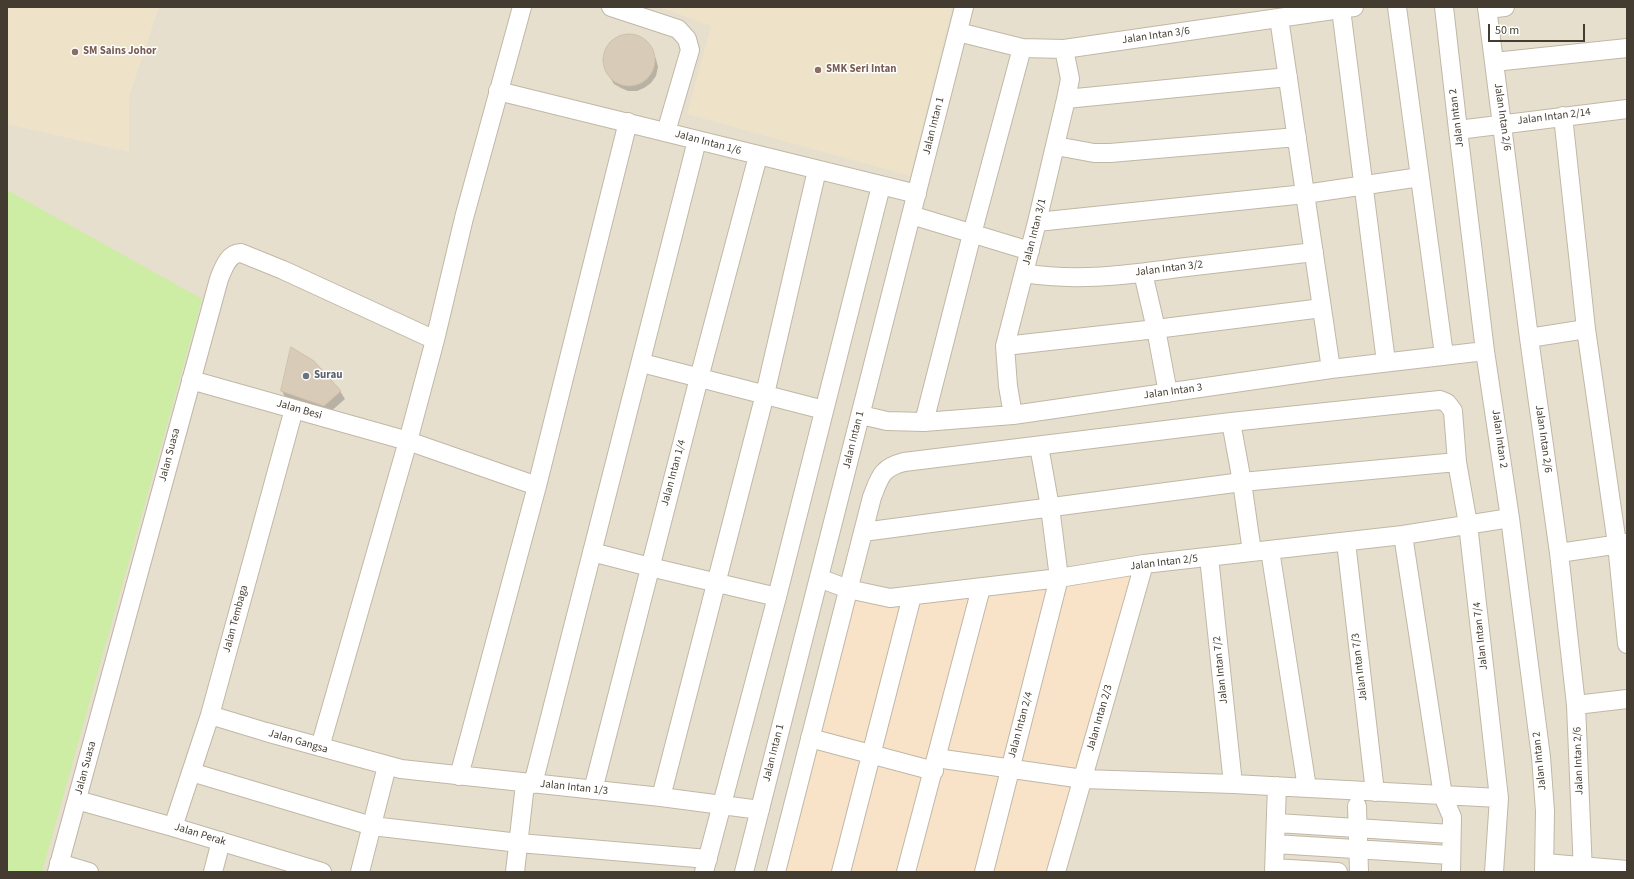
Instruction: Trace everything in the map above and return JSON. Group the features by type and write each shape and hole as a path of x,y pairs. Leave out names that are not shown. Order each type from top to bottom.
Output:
{"street":[{"path":"320,747 408,441 435,340 464,218 522,7"},
{"path":"611,7 678,29 687,39 690,50 666,132"},
{"name":"Jalan Intan 1","path":"744,872 964,7"},
{"path":"1397,7 1444,355"},
{"name":"Jalan Intan 2","path":"1444,7 1485,351 1510,518 1540,757 1545,811 1545,868"},
{"path":"1487,8 1505,7"},
{"path":"1348,8 1364,185 1386,362"},
{"name":"Jalan Intan 3/6","path":"958,32 1022,48 1064,49 1285,14 1348,8"},
{"name":"Jalan Intan 2/6","path":"1487,8 1503,124 1529,338 1559,552 1576,705 1583,869"},
{"path":"1285,14 1288,77 1330,369"},
{"path":"924,422 972,234 1022,48"},
{"path":"1494,62 1627,48"},
{"name":"Jalan Intan 3/1","path":"1013,415 1008,386 1005,346 1056,146 1070,79 1064,49"},
{"path":"1066,99 1288,77"},
{"name":"Jalan Intan 1/6","path":"498,91 917,194"},
{"name":"Jalan Intan 2/14","path":"1458,130 1627,109"},
{"path":"1563,116 1586,329 1622,543 1627,644"},
{"path":"459,776 537,486 628,122"},
{"path":"1056,146 1110,153 1297,137"},
{"path":"515,872 518,843 529,784 642,363 697,140"},
{"name":"Jalan Intan 1/4","path":"593,790 758,156"},
{"path":"661,797 765,394 817,170"},
{"path":"1037,222 1305,194 1420,177"},
{"path":"191,772 372,826 706,866 777,597 881,186"},
{"path":"912,215 1030,250"},
{"name":"Jalan Intan 3/2","path":"1024,273 1048,277 1083,277 1143,273 1314,252"},
{"name":"Jalan Suasa","path":"58,868 219,279 224,266 230,257 236,253 247,255 435,340"},
{"path":"1143,273 1156,329 1168,393"},
{"path":"1005,346 1322,308"},
{"path":"1529,338 1586,329"},
{"name":"Jalan Intan 3","path":"861,415 887,421 924,422 1013,415 1330,369 1485,351"},
{"path":"642,363 824,410"},
{"name":"Jalan Besi","path":"191,380 408,441 537,486"},
{"name":"Jalan Intan 7/4","path":"1231,422 1440,400 1453,411 1457,462 1468,524 1499,798 1494,872"},
{"name":"Jalan Tembaga","path":"173,827 210,714 294,409"},
{"path":"776,872 872,497 881,474 892,465 904,462 1231,422 1242,482 1252,552"},
{"path":"1039,446 1050,507 1059,578"},
{"path":"863,532 1242,482 1457,462"},
{"name":"Jalan Intan 2/5","path":"819,578 848,588 890,598 1059,578 1144,564 1403,535 1510,518"},
{"path":"1275,844 1358,849 1451,863 1452,817 1443,796 1403,535"},
{"name":"Jalan Intan 7/3","path":"1346,542 1375,792"},
{"path":"1559,552 1622,543"},
{"path":"1270,550 1306,788"},
{"path":"592,552 777,597"},
{"name":"Jalan Intan 7/2","path":"1209,557 1233,784"},
{"name":"Jalan Intan 2/3","path":"1056,872 1144,564"},
{"name":"Jalan Intan 2/4","path":"984,872 1059,578"},
{"path":"906,872 981,588"},
{"path":"841,872 912,596"},
{"path":"1576,705 1627,699"},
{"name":"Jalan Gangsa","path":"210,714 266,732 387,766"},
{"path":"810,738 871,755 935,765 1010,769 1083,779 1278,786 1499,798"},
{"path":"360,872 387,766"},
{"name":"Jalan Intan 1/3","path":"387,766 420,772 661,797 760,810"},
{"path":"1278,786 1274,870 1338,872"},
{"name":"Jalan Perak","path":"77,800 221,841 322,872"},
{"path":"1357,806 1358,872"},
{"path":"1276,823 1452,834"},
{"path":"213,872 221,841"},
{"path":"58,868 89,872"},
{"path":"1545,868 1627,870"}],"shaded area":[{"path":"7,7 1627,7 1627,872 7,872"},
{"name":"SM Sains Johor","path":"7,7 159,7 129,97 129,152 7,124"},
{"name":"SMK Seri Intan","path":"659,7 952,7 910,176 687,114 711,26"},
{"path":"1150,558 1061,872 770,872 845,582 890,593"}],"green space":[{"path":"7,190 202,299 42,872 7,872"}],"building":[{"path":"624,34 634,34 643,38 651,46 655,55 655,65 651,74 643,82 634,86 624,86 615,82 607,74 603,65 603,55 607,46 615,38"},
{"name":"Surau","path":"291,347 314,361 341,391 324,406 281,391"}],"place":[{"name":"SM Sains Johor","path":"75,52"},
{"name":"SMK Seri Intan","path":"818,70"},
{"name":"Surau","path":"306,376"}]}
